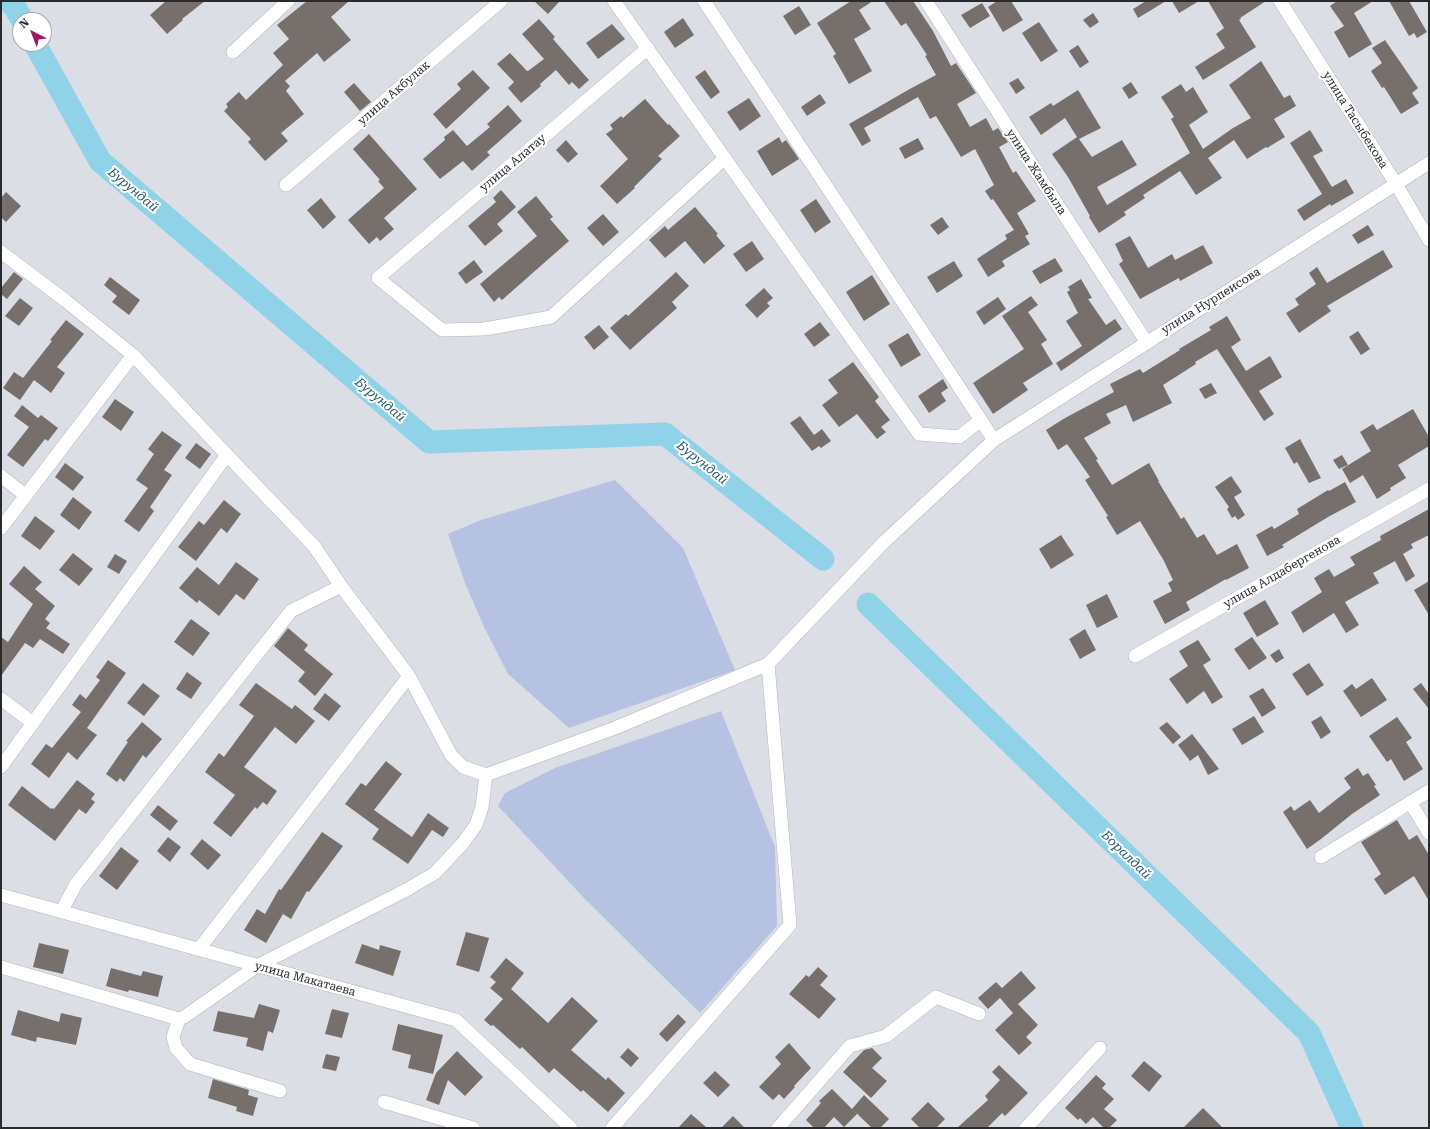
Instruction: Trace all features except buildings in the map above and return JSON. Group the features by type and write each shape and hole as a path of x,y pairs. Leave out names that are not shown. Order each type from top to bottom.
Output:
{"street":[{"path":"233,52 288,1"},
{"name":"улица Акбулак","path":"286,185 501,1"},
{"path":"614,1 919,434 959,437 981,420"},
{"path":"704,1 994,440"},
{"name":"улица Жамбыла","path":"926,1 1147,343"},
{"name":"улица Тасыбекова","path":"1280,1 1396,184 1429,240"},
{"name":"улица Алатау","path":"648,48 378,278 442,330 485,329 551,317 725,158"},
{"name":"улица Нурпеисова","path":"768,664 884,542 994,440 1429,163"},
{"path":"1,252 66,301 133,355 227,456 314,546 341,586 409,676 451,755 463,767 486,775 615,728 768,664 790,925 612,1128"},
{"path":"1,528 133,355"},
{"path":"1,767 227,456"},
{"path":"1,476 25,495"},
{"name":"улица Алдабергенова","path":"1135,656 1429,489"},
{"path":"61,912 76,884 291,611 341,586"},
{"path":"199,950 409,676"},
{"path":"1,699 32,723"},
{"path":"1,967 179,1019 257,966 408,889 435,873 463,843 476,825 482,807 486,775"},
{"path":"1321,857 1429,791"},
{"path":"1410,802 1429,833"},
{"name":"улица Макатаева","path":"1,895 456,1020 572,1128"},
{"path":"778,1128 850,1046 886,1036 936,997 979,1014"},
{"path":"179,1019 173,1037 176,1048 190,1064 280,1091"},
{"path":"1026,1128 1100,1048"},
{"path":"384,1102 473,1128"}],"shaded area":[{"path":"615,480 683,548 735,670 569,728 508,674 484,627 465,583 448,534 481,520"},
{"path":"721,711 775,847 777,926 700,1013 586,900 498,806 505,793 555,768"}],"waterway":[{"name":"Бурундай","path":"9,1 18,12"},
{"name":"Бурундай","path":"39,52 100,161 429,442 665,434 823,559"},
{"name":"Боралдай","path":"868,604 1309,1033 1352,1128"}]}
